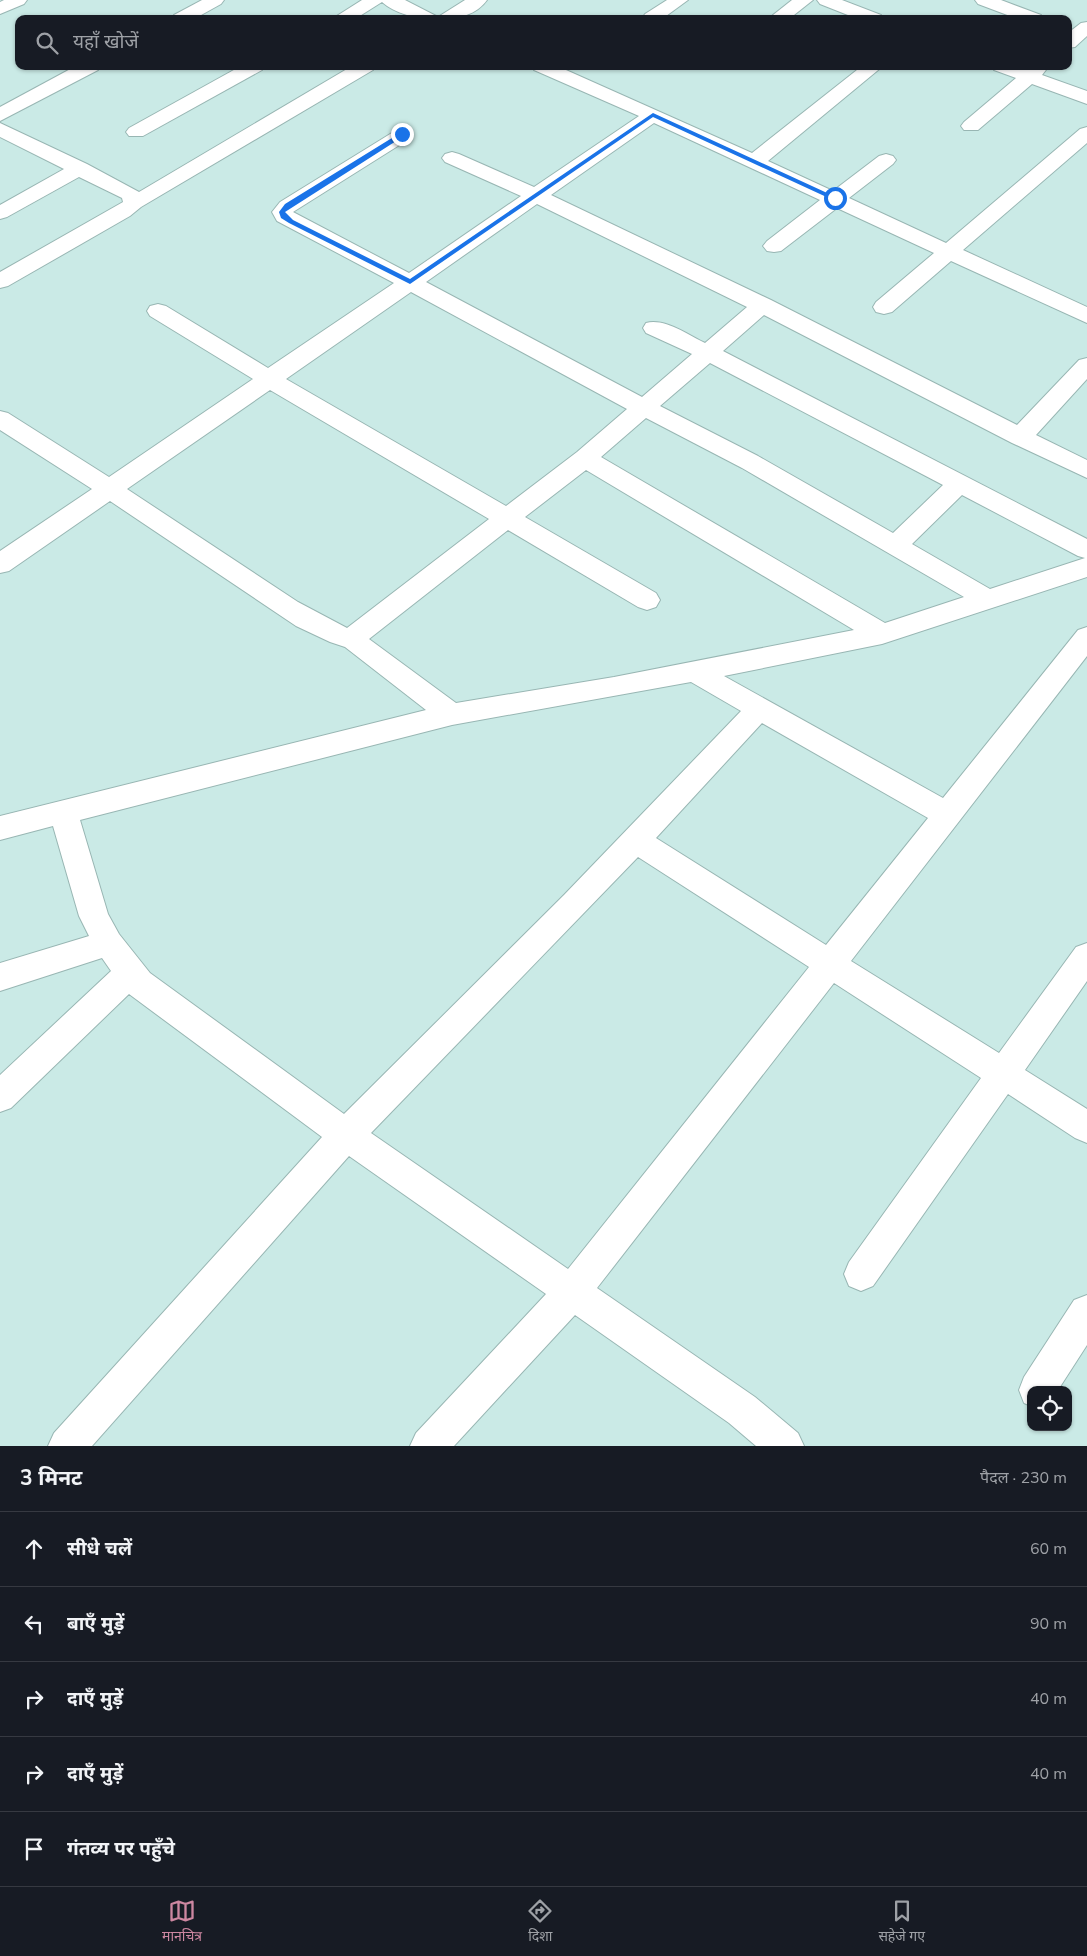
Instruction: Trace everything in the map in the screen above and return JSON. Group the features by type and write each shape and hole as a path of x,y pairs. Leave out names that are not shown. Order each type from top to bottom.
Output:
{"street":[{"path":"0,9 18,0"},
{"path":"187,15 215,0"},
{"path":"348,15 375,0"},
{"path":"390,0 422,15"},
{"path":"453,15 478,0"},
{"path":"656,15 680,0"},
{"path":"783,15 804,0"},
{"path":"826,0 865,15"},
{"path":"984,0 1010,4 1028,15"},
{"path":"0,115 84,70"},
{"path":"136,132 248,70"},
{"path":"0,281 359,70"},
{"path":"550,70 835,198 1087,316"},
{"path":"754,162 869,70"},
{"path":"972,126 1035,72 1087,98"},
{"path":"0,564 653,115"},
{"path":"0,129 130,195 134,203"},
{"path":"884,307 951,252 1087,133"},
{"path":"402,134 288,206 282,212 284,217 410,282 644,408 750,462 894,547 987,599"},
{"path":"452,158 536,195 763,305 1087,470"},
{"path":"774,246 886,160"},
{"path":"0,213 80,168"},
{"path":"355,640 355,636 362,629 585,458 763,305"},
{"path":"158,311 269,379 647,600"},
{"path":"654,328 709,353 1087,550"},
{"path":"1020,437 1087,365"},
{"path":"0,419 110,488 305,618 340,637 355,640 365,650 452,714"},
{"path":"585,458 882,634"},
{"path":"894,547 959,484"},
{"path":"0,828 452,714 696,672 882,634 1087,567"},
{"path":"429,1446 574,1291 1087,637"},
{"path":"696,672 948,815"},
{"path":"67,1446 346,1135 635,840 760,708"},
{"path":"62,811 94,916 108,943 139,983 346,1135 574,1291 742,1410 785,1446"},
{"path":"635,840 1087,1127"},
{"path":"0,978 108,943"},
{"path":"861,1274 1087,956"},
{"path":"0,1098 131,972"},
{"path":"1040,1386 1087,1313"}],"route":[{"path":"402,134 288,206 282,212 284,217 291,222 410,282 653,115 835,198"}]}
